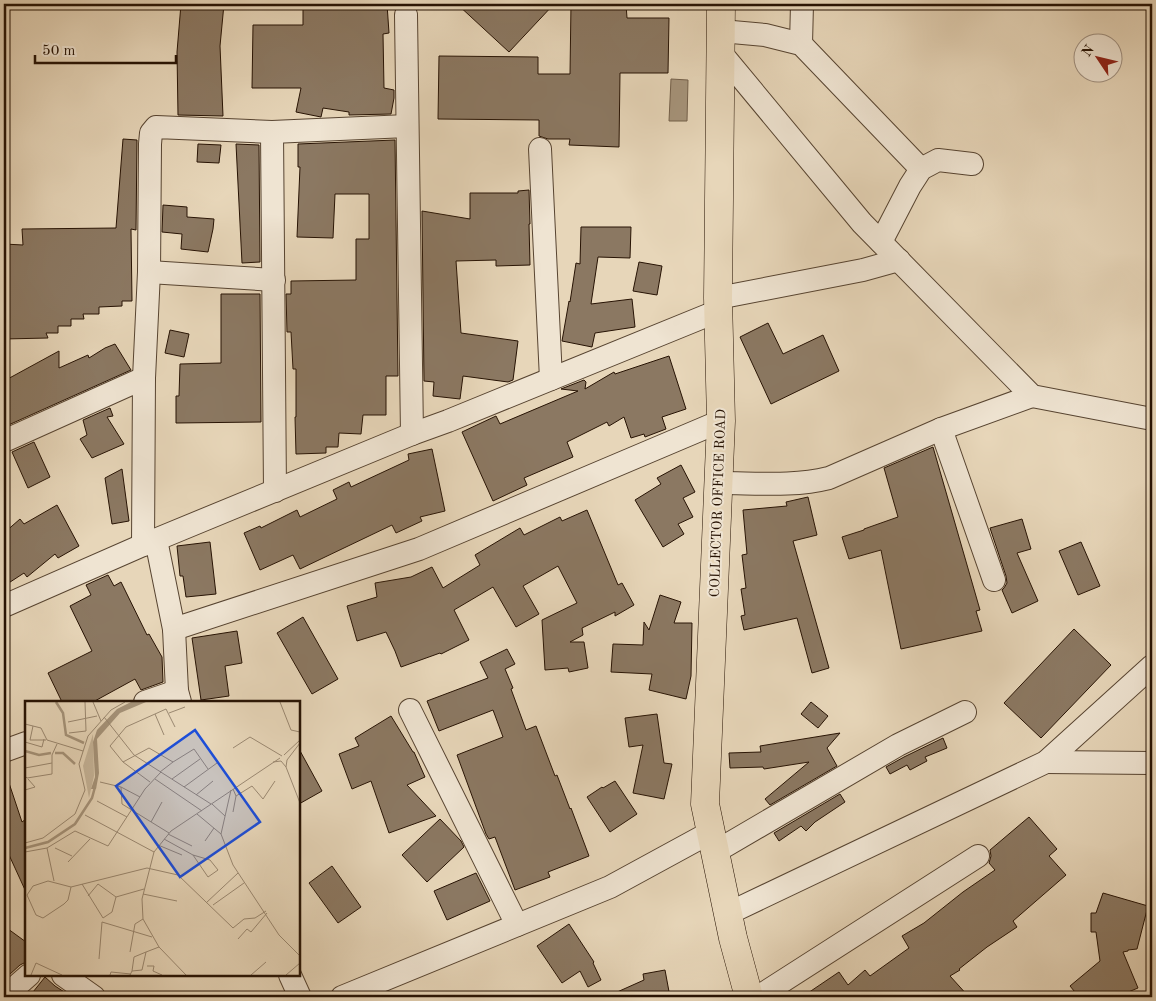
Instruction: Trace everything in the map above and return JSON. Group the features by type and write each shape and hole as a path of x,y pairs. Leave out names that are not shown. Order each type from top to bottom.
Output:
{"main road":[{"name":"COLLECTOR OFFICE ROAD","path":"721,4 718,305 721,421 720,483 705,804 727,914 749,997"}],"street":[{"path":"801,44 802,4"},
{"path":"406,16 412,434"},
{"path":"922,169 801,44 765,35 721,42 862,223 1032,396"},
{"path":"152,701 178,697 174,629 149,542 144,378 149,272 151,133 156,127 272,132 408,126"},
{"path":"272,132 275,491"},
{"path":"540,149 551,378"},
{"path":"881,242 910,186 922,169 938,160 972,164"},
{"path":"4,606 149,542 448,421 718,305 898,260"},
{"path":"149,272 274,280"},
{"path":"4,441 144,378"},
{"path":"720,483 795,484 829,478 941,428 1032,396 1152,419"},
{"path":"174,629 419,548 721,421"},
{"path":"941,428 994,580"},
{"path":"727,914 1046,762 1152,666"},
{"path":"410,710 517,925"},
{"path":"342,997 610,887 713,842 965,712"},
{"path":"4,751 25,743"},
{"path":"1046,762 1152,764"},
{"path":"758,997 978,856"},
{"path":"4,997 28,976"},
{"path":"64,976 94,997"},
{"path":"290,976 300,997"}],"shaded area":[{"path":"671,79 688,80 687,121 669,121"}],"building":[{"path":"181,4 224,4 220,46 223,116 178,115 177,52"},
{"path":"387,4 389,33 383,34 384,88 394,90 391,114 349,115 349,112 323,108 321,117 296,112 301,88 252,88 253,25 303,25 303,5 331,5 331,8"},
{"path":"457,4 554,4 509,52"},
{"path":"571,4 626,4 627,18 669,18 668,73 620,73 619,147 569,145 570,139 548,139 539,136 539,120 438,119 439,56 538,57 538,74 570,74"},
{"path":"123,139 137,140 136,230 131,229 132,301 122,301 122,306 99,307 99,314 83,314 84,319 71,319 71,326 58,326 58,333 46,333 48,338 4,339 4,244 23,245 22,229 116,228"},
{"path":"395,140 398,376 386,376 386,415 363,415 361,434 339,433 338,447 326,447 326,453 296,454 296,369 293,369 291,332 287,332 286,294 291,294 291,281 356,280 356,239 369,239 369,194 335,194 333,238 297,237 300,167 298,167 298,144"},
{"path":"198,144 221,145 219,163 197,162"},
{"path":"236,144 259,145 260,262 242,263"},
{"path":"529,190 530,265 496,266 496,260 456,261 461,333 518,341 513,380 508,382 463,376 460,399 433,396 434,382 424,381 422,211 470,219 470,193 518,193 518,191"},
{"path":"163,205 187,207 187,217 214,219 208,252 181,249 182,234 162,232"},
{"path":"581,227 631,227 630,258 598,257 591,304 632,299 635,327 595,333 592,347 562,341 576,263 580,264"},
{"path":"639,262 662,266 657,295 633,291"},
{"path":"221,294 260,294 261,422 176,423 176,396 179,396 180,364 221,363"},
{"path":"768,323 783,354 823,335 839,371 771,404 740,337"},
{"path":"170,330 189,334 184,357 165,353"},
{"path":"115,344 131,370 4,427 4,381 59,351 59,368 88,355 89,358"},
{"path":"669,356 686,409 662,417 666,429 645,437 644,434 631,438 624,417 609,426 607,422 567,442 573,457 524,478 527,485 493,501 462,432 496,416 500,424 578,391 561,389 584,380 586,382 585,389 614,372 615,374"},
{"path":"110,408 113,416 107,417 124,444 92,458 80,439 87,435 83,420"},
{"path":"34,442 50,477 28,488 12,452"},
{"path":"933,447 980,610 976,611 982,631 901,649 881,550 849,559 842,537 898,517 884,468"},
{"path":"432,449 445,511 420,517 422,521 396,533 392,525 300,569 293,555 260,570 244,533 260,526 261,528 297,510 300,517 337,499 333,490 349,482 351,487 409,460 408,454"},
{"path":"681,465 695,492 683,498 693,517 678,524 684,534 663,547 635,500 661,484 657,478"},
{"path":"122,469 129,521 112,524 105,478"},
{"path":"808,497 817,535 793,541 829,668 812,673 797,618 744,630 741,616 745,615 741,589 746,588 742,555 747,554 743,510 787,506 786,502"},
{"path":"57,505 79,546 58,558 55,554 27,577 24,573 4,586 4,533 20,519 24,524"},
{"path":"587,510 618,585 622,583 634,605 615,616 615,612 582,628 583,635 570,642 584,642 588,668 569,672 568,668 545,670 542,620 577,603 558,566 523,586 539,614 516,627 493,587 454,610 469,640 441,654 401,667 386,632 357,641 347,606 377,597 375,583 411,577 432,567 443,588 480,565 475,555 520,528 524,535 560,517 562,521"},
{"path":"1022,519 1031,549 1017,553 1038,601 1012,613 1002,590 1007,583 1006,576 990,528"},
{"path":"210,542 216,594 186,597 183,576 180,576 177,546"},
{"path":"1081,542 1100,586 1078,595 1059,551"},
{"path":"108,575 114,586 121,582 147,635 149,634 162,657 163,682 141,690 135,679 95,701 62,701 48,673 92,651 70,606 91,595 86,585"},
{"path":"660,595 681,602 674,623 692,623 691,676 686,699 649,690 652,674 611,672 613,644 643,645 644,622 649,630"},
{"path":"303,617 338,679 312,694 277,633"},
{"path":"1074,629 1111,665 1041,738 1004,703"},
{"path":"237,631 242,663 225,666 229,696 201,700 192,638"},
{"path":"507,649 515,664 505,669 526,730 536,726 589,856 548,872 550,877 515,890 495,837 489,839 486,834 457,755 503,737 493,710 439,731 427,701 488,678 480,662"},
{"path":"811,702 828,716 818,728 801,714"},
{"path":"657,714 664,763 672,764 664,799 633,793 643,745 629,747 625,718"},
{"path":"391,716 414,752 425,777 407,785 436,816 389,833 371,781 352,789 339,754 359,746 355,738"},
{"path":"840,733 827,748 837,766 770,805 765,799 809,762 764,769 763,767 730,768 729,753 761,752 760,746"},
{"path":"943,738 947,748 925,757 927,761 910,770 907,765 890,774 886,767"},
{"path":"300,751 322,791 300,803"},
{"path":"4,777 7,777 22,822 25,820 25,890 4,844"},
{"path":"615,781 637,814 610,832 587,797"},
{"path":"840,794 845,802 815,822 806,831 801,826 779,841 774,833"},
{"path":"1029,817 1057,849 1049,856 1066,875 1013,921 1017,927 987,947 950,976 969,997 802,997 839,972 848,985 865,970 870,976 909,948 902,936 924,923 963,892 995,870 989,863 990,850"},
{"path":"440,819 461,841 464,847 427,882 402,855"},
{"path":"332,866 361,907 338,923 309,883"},
{"path":"476,873 490,901 447,920 434,891"},
{"path":"1103,893 1148,906 1137,949 1123,952 1138,988 1116,997 1079,997 1070,986 1100,961 1096,932 1091,932 1091,913 1096,913"},
{"path":"569,924 594,962 601,980 588,987 580,971 562,983 537,946"},
{"path":"4,926 25,941 25,962 9,975 4,971"},
{"path":"665,970 670,997 606,997 644,980 643,974"},
{"path":"45,977 55,986 72,997 29,997"}]}
